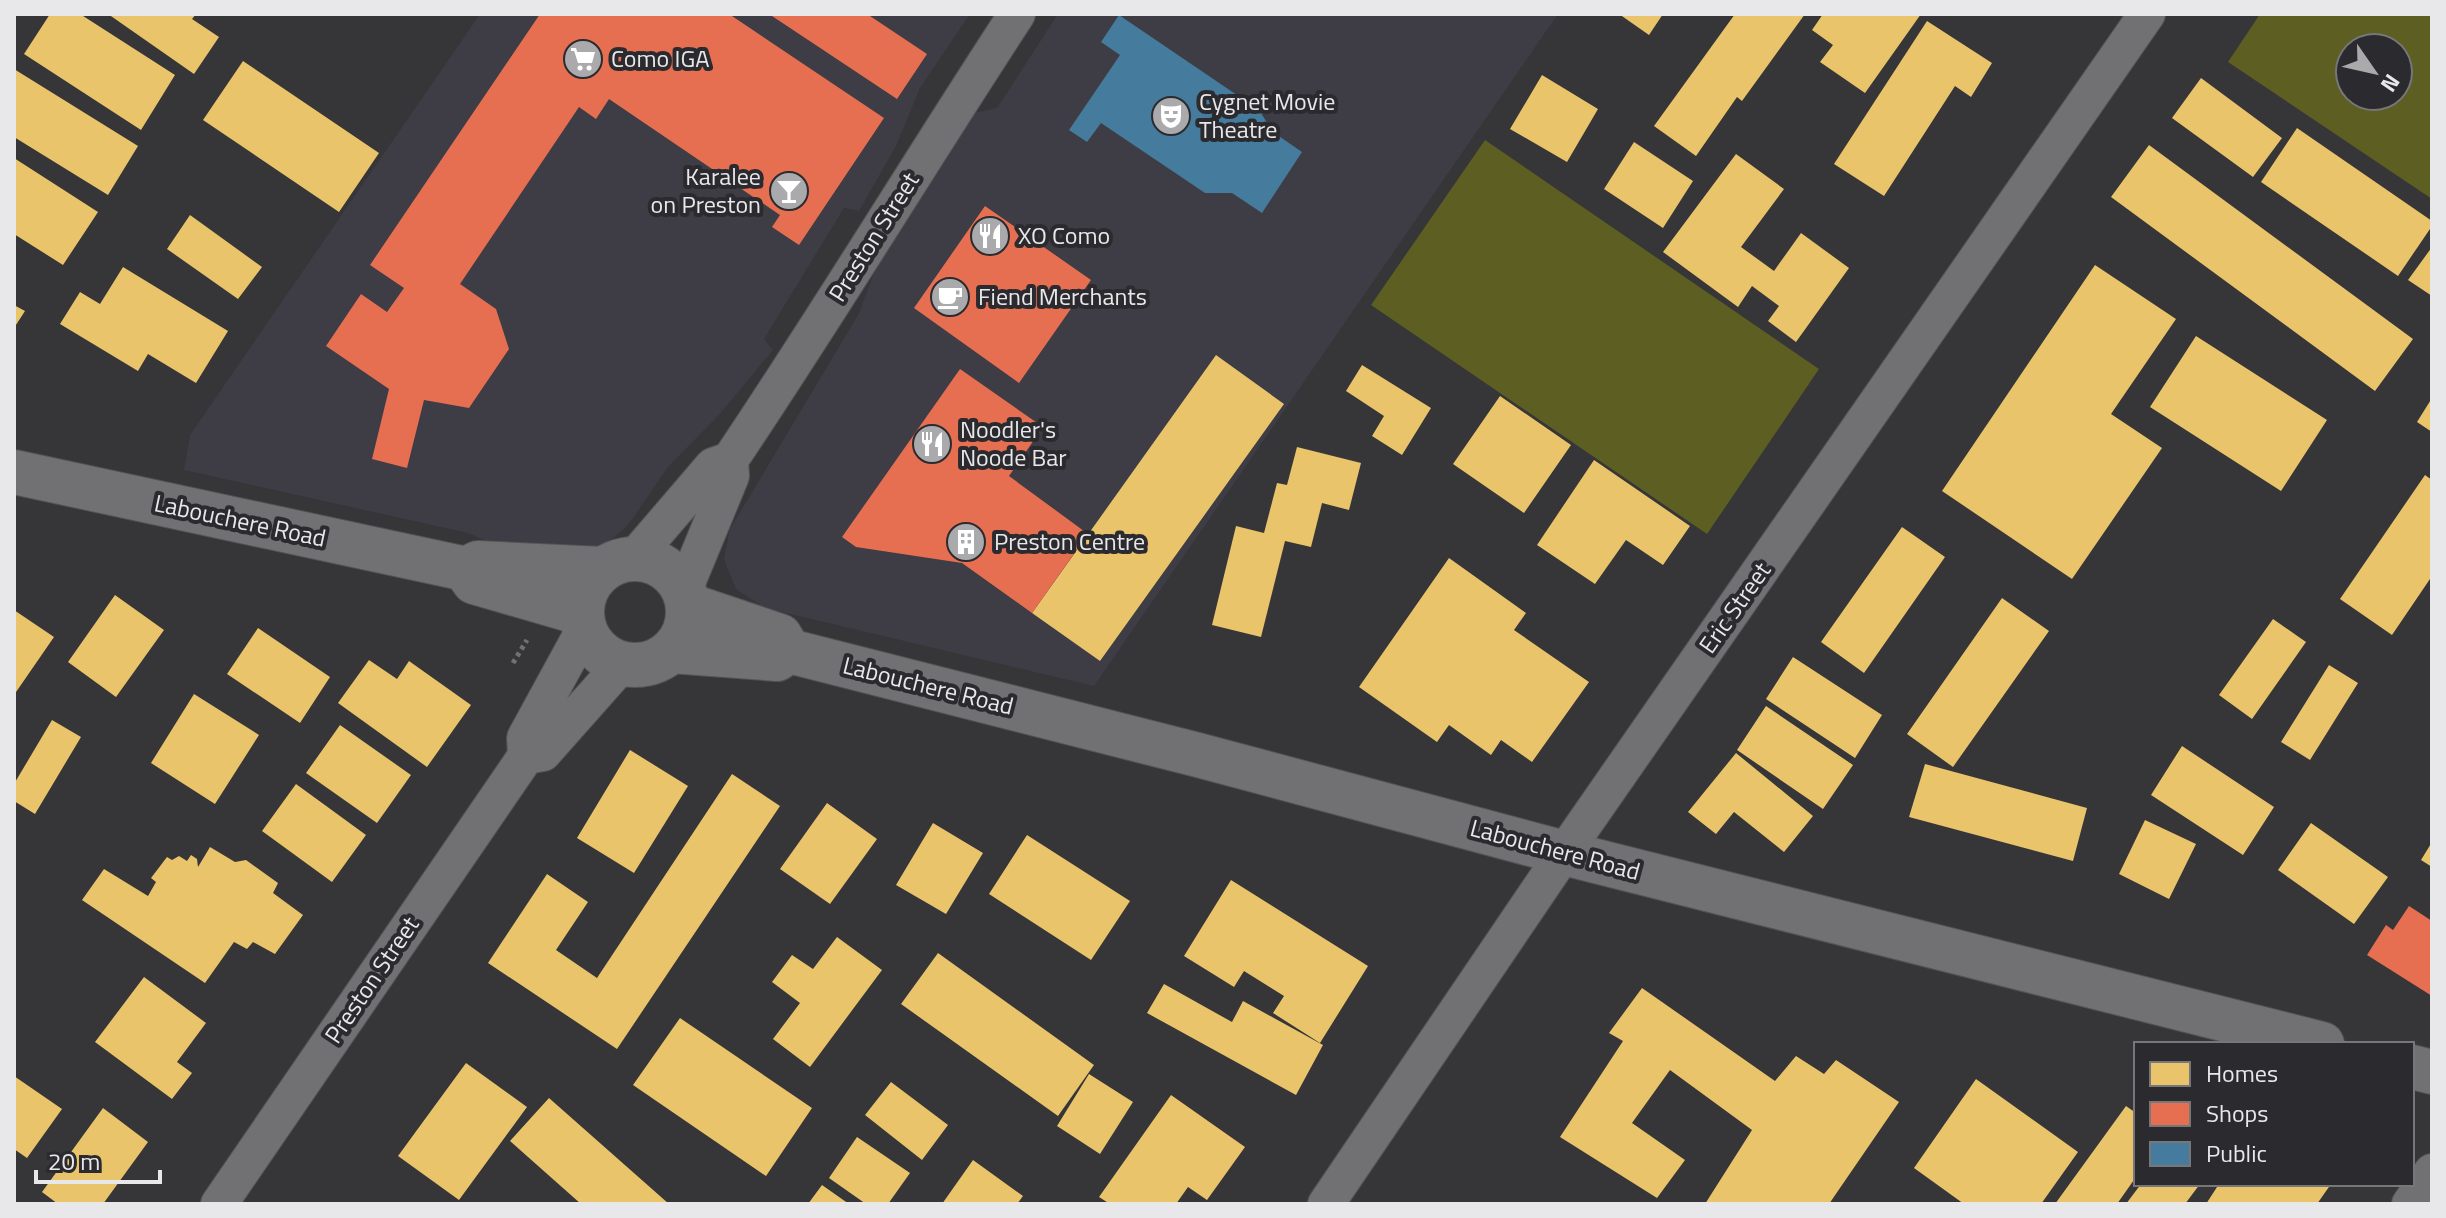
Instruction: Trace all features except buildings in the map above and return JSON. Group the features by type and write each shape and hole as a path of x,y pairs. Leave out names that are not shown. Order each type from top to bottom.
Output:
{"main road":[{"name":"Labouchere Road","path":"14,472 466,569 478,563 618,563"},
{"path":"650,560 664,567 676,577 686,598 684,630 671,651 656,661 639,666 622,664 605,657 593,645 582,621 587,588 618,563 650,560"},
{"name":"Labouchere Road","path":"466,569 474,582 582,621"},
{"name":"Labouchere Road","path":"686,598 780,636 789,651 1198,755 1564,853 2314,1042"},
{"name":"Labouchere Road","path":"671,651 777,659 789,651"}],"street":[{"name":"Preston Street","path":"686,598 731,476 730,460 843,289 931,145 1017,14"},
{"name":"Eric Street","path":"1326,1204 2136,18"},
{"name":"Preston Street","path":"618,563 713,466 730,460"},
{"name":"Preston Street","path":"219,1204 526,756 525,738 582,621"},
{"name":"Preston Street","path":"526,756 543,753 622,664"},
{"path":"2410,1204 2432,1172"}],"shaded area":[{"path":"480,14 970,14 920,88 896,146 859,211 844,208 764,339 773,350 719,415 668,467 629,524 607,544 585,552 508,551 468,533 184,470 190,435"},
{"path":"1058,14 1558,14 1094,686 765,608 736,589 724,559 730,529 858,315 875,271 974,113 997,108"},
{"path":"2260,14 2432,14 2432,199 2228,62"},
{"path":"1485,140 1819,369 1707,534 1371,305"}],"place":[{"name":"Como IGA","path":"583,59"},
{"name":"Cygnet Movie Theatre","path":"1171,116"},
{"name":"Karalee on Preston","path":"789,191"},
{"name":"XO Como","path":"990,236"},
{"name":"Fiend Merchants","path":"950,297"},
{"name":"Noodler's Noode Bar","path":"932,444"},
{"name":"Preston Centre","path":"966,542"}]}
